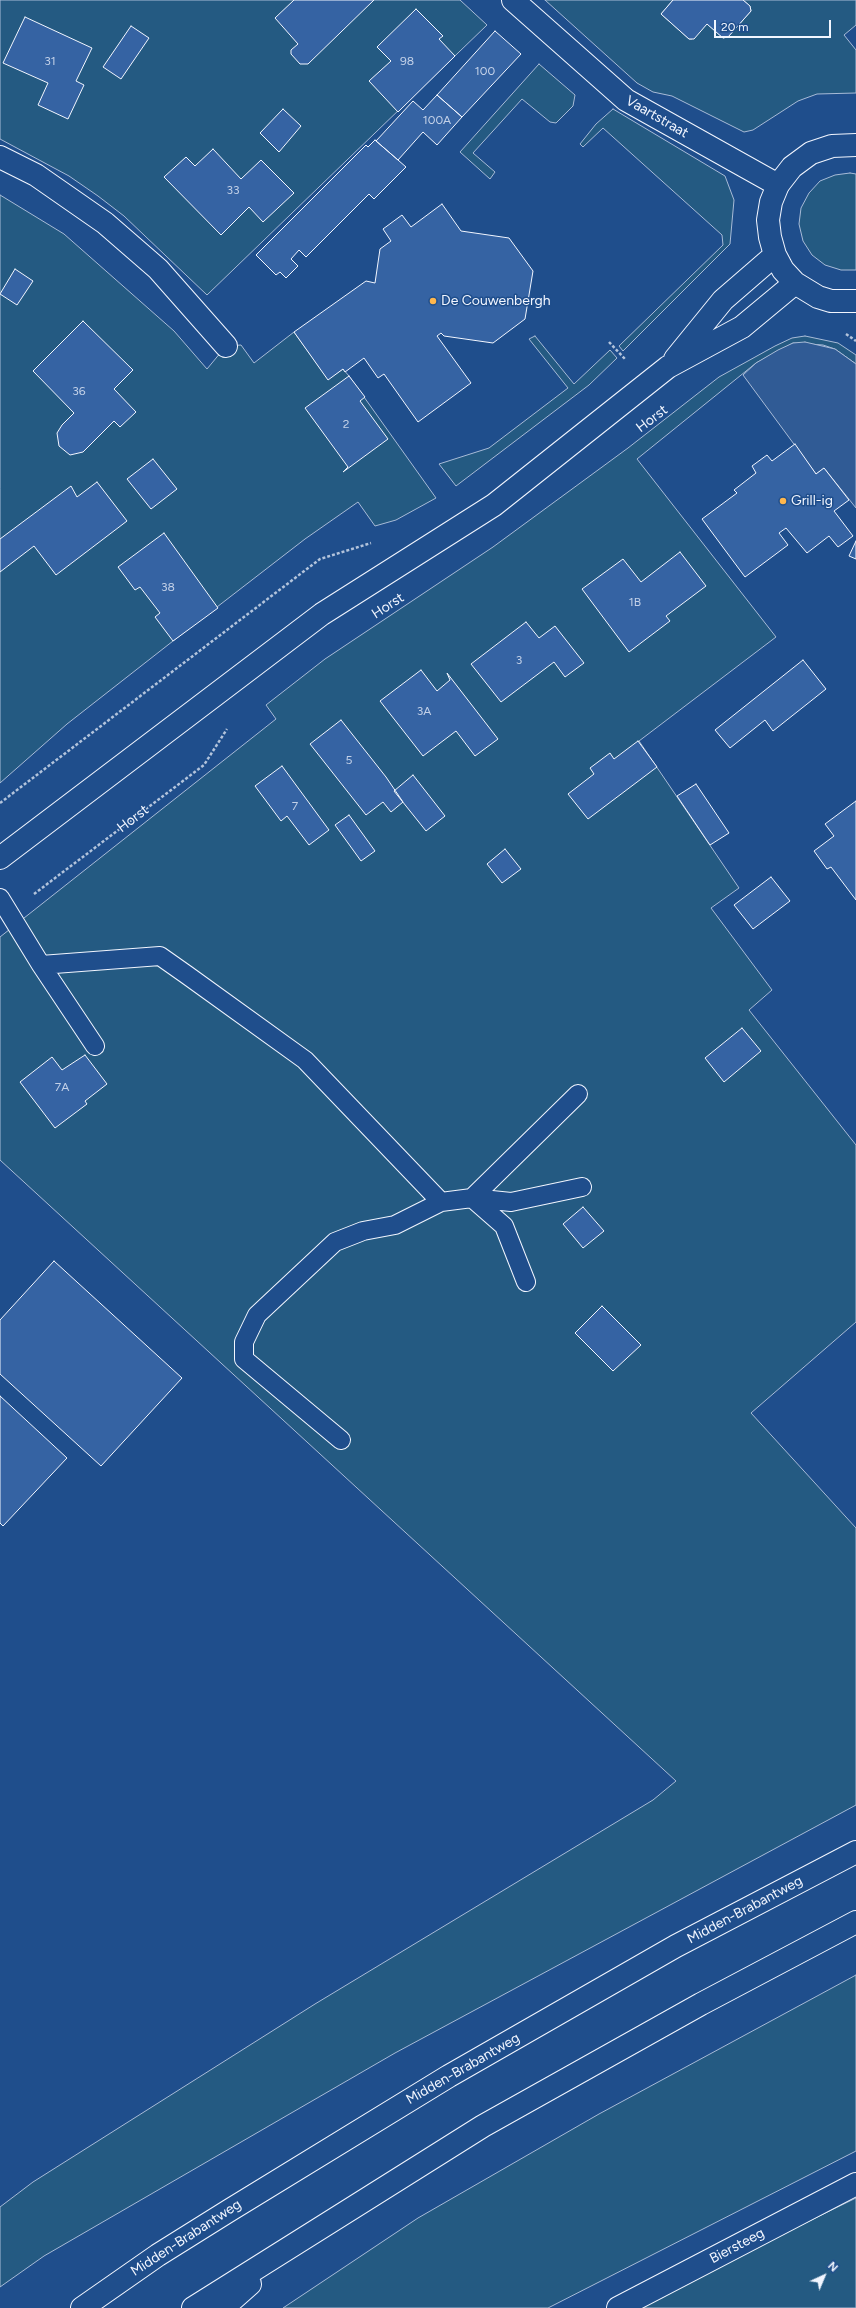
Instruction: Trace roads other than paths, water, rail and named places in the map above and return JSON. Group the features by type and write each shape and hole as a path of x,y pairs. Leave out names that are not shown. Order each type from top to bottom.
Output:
{"main road":[{"name":"Vaartstraat","path":"513,0 626,100 778,185"},
{"path":"856,145 832,146 810,153 792,167 778,185 771,202 768,220 770,237 775,255 783,270 795,283 818,297 832,301 856,301"},
{"path":"0,157 36,175 105,223 158,269 226,346"},
{"name":"Horst","path":"668,367 723,300 775,255"},
{"name":"Horst","path":"0,858 322,614 494,505 668,367 742,327 795,283"},
{"name":"Midden-Brabantweg","path":"82,2308 158,2255 449,2076 676,1946 856,1852"},
{"path":"193,2308 300,2239 483,2126 701,2004 856,1922"},
{"name":"Biersteeg","path":"618,2308 856,2184"},
{"path":"223,2308 300,2239"}],"lane":[{"path":"0,898 11,912 41,965 95,1046"},
{"path":"41,965 160,956 305,1060 441,1202"},
{"path":"472,1198 578,1094"},
{"path":"341,1440 244,1359 244,1342 257,1315 335,1242 363,1232 395,1225 441,1202 472,1198 511,1202 582,1187"},
{"path":"472,1198 504,1226 526,1282"}],"place":[{"name":"De Couwenbergh","path":"433,301"},
{"name":"Grill-ig","path":"783,501"}]}
